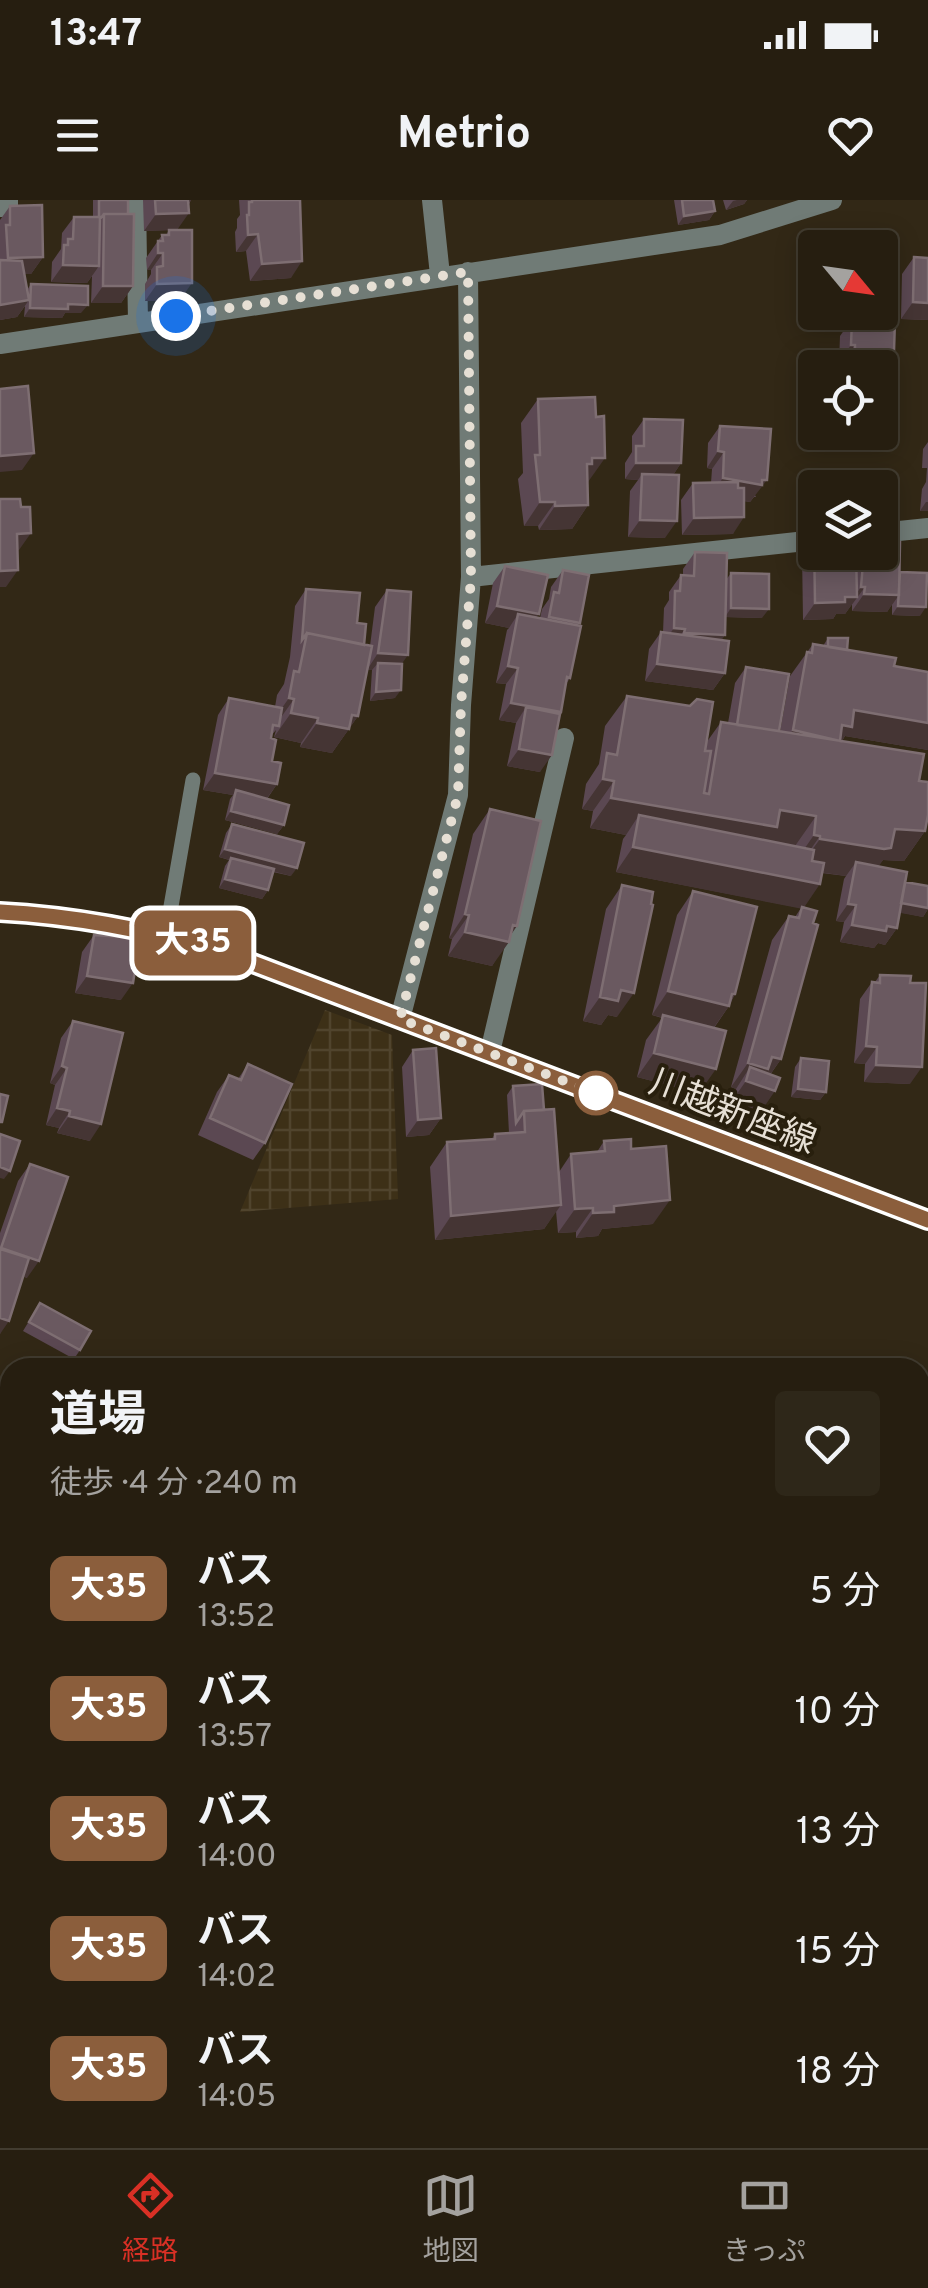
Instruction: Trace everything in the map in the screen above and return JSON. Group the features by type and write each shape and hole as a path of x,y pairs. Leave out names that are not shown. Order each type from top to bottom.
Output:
{"main road":[{"name":"川越新座線","path":"0,912 62,915 166,935 221,951 928,1220"}],"street":[{"path":"0,207 8,207 8,200"},
{"path":"136,200 138,322"},
{"path":"432,200 440,276"},
{"path":"0,344 720,234 770,210 832,200"},
{"path":"400,1019 458,795 471,578 468,272"},
{"path":"898,532 928,528"},
{"path":"471,578 798,542"},
{"path":"490,1052 564,738"}],"lane":[{"path":"166,935 193,780"}],"shaded area":[{"path":"325,1010 392,1035 398,1199 240,1212"}],"building":[{"path":"99,200 128,200 128,214 104,214 100,219"},
{"path":"155,200 188,200 189,213 156,214"},
{"path":"252,200 300,200 302,261 262,264 258,234 248,235 247,215"},
{"path":"682,200 713,200 715,211 684,216"},
{"path":"42,205 43,257 8,258 6,225 10,225 10,206"},
{"path":"104,214 134,214 133,286 103,286"},
{"path":"74,217 100,217 99,266 63,265 64,245 73,239"},
{"path":"169,230 192,230 192,283 157,284 157,267 163,266 158,241 163,241 162,235 169,235"},
{"path":"914,257 928,258 928,303 913,302"},
{"path":"0,260 22,261 29,300 0,305"},
{"path":"31,284 88,286 88,305 30,308"},
{"path":"852,330 895,330 894,350 855,350 855,345 851,345"},
{"path":"28,386 34,453 0,456 0,389"},
{"path":"595,397 596,417 604,416 605,458 592,458 592,464 587,464 588,505 555,506 555,502 540,502 535,455 540,455 538,399"},
{"path":"644,419 683,420 681,463 636,463 636,446 644,446"},
{"path":"720,426 771,429 767,480 762,480 762,485 723,478 724,452 718,451"},
{"path":"642,474 679,475 677,521 640,520"},
{"path":"738,482 738,488 744,488 744,517 694,518 693,483"},
{"path":"0,499 20,499 21,507 30,507 31,533 17,534 18,570 0,571"},
{"path":"900,542 899,595 864,594 865,587 861,587 862,570 898,570"},
{"path":"695,552 727,553 725,635 684,633 685,629 674,628 675,591 680,591 681,575 694,576"},
{"path":"505,566 548,575 539,614 497,606"},
{"path":"563,570 589,575 580,623 549,617"},
{"path":"815,570 856,570 857,597 845,597 845,602 815,603"},
{"path":"900,572 927,573 926,607 898,606"},
{"path":"731,573 769,574 769,609 731,608"},
{"path":"306,589 360,593 357,623 366,624 364,645 307,633 302,640"},
{"path":"387,590 411,592 408,655 378,653"},
{"path":"518,614 581,626 561,712 511,703 518,668 508,666"},
{"path":"661,632 729,641 725,673 657,664"},
{"path":"307,633 372,646 358,716 352,715 349,729 291,713 294,699 289,698 294,671 299,672"},
{"path":"828,638 848,638 847,650 828,647"},
{"path":"813,644 896,658 894,666 928,672 928,723 854,710 852,727 842,725 840,741 793,730 807,652 812,653"},
{"path":"378,663 402,664 401,690 376,692"},
{"path":"746,667 789,674 779,731 737,725"},
{"path":"627,696 690,706 697,699 713,702 705,751 711,751 704,793 709,794 721,722 924,754 919,781 928,782 925,831 895,829 891,848 884,849 820,839 814,835 816,816 780,810 777,827 611,798 614,781 603,779 607,753 617,755"},
{"path":"229,698 282,708 279,726 273,725 271,738 276,740 272,761 281,763 277,784 215,773"},
{"path":"526,707 560,714 552,755 519,749"},
{"path":"236,790 289,805 284,825 231,811"},
{"path":"490,809 541,821 517,926 513,925 509,942 465,932 469,915 465,914"},
{"path":"639,815 814,850 812,861 824,863 820,884 633,847"},
{"path":"232,824 304,843 297,868 225,849"},
{"path":"231,858 274,869 268,890 225,879"},
{"path":"856,862 907,872 897,928 887,926 886,931 852,925 856,905 848,904"},
{"path":"905,882 928,886 928,908 901,903"},
{"path":"622,885 653,892 653,905 634,993 621,990 618,1001 600,997"},
{"path":"693,891 757,907 729,1006 668,991"},
{"path":"802,907 817,911 813,923 818,925 781,1059 772,1057 768,1069 748,1063 789,916 799,918"},
{"path":"94,935 140,938 133,983 87,976"},
{"path":"880,975 911,976 910,983 926,983 922,1067 876,1065 877,1047 866,1046 872,982 880,983"},
{"path":"663,1015 726,1031 716,1069 654,1053"},
{"path":"73,1021 123,1033 101,1124 69,1116 70,1111 57,1108"},
{"path":"436,1048 441,1118 418,1120 413,1050"},
{"path":"801,1058 829,1061 826,1092 798,1089"},
{"path":"248,1064 292,1084 265,1143 210,1118 229,1075 241,1080"},
{"path":"750,1067 780,1078 775,1091 746,1081"},
{"path":"542,1084 544,1110 524,1111 516,1123 513,1086"},
{"path":"0,1094 8,1096 2,1122 0,1122"},
{"path":"554,1109 561,1205 451,1216 447,1142 495,1139 495,1134 525,1132 524,1111"},
{"path":"0,1134 20,1141 10,1171 0,1167"},
{"path":"631,1139 631,1149 666,1146 670,1200 614,1206 614,1212 575,1209 571,1154 605,1151 604,1141"},
{"path":"30,1164 68,1177 39,1261 1,1248"},
{"path":"0,1249 29,1258 9,1321 0,1318"},
{"path":"40,1303 91,1331 80,1350 29,1322"}],"bus line":[{"name":"大35","path":"0,912 62,915 166,935 221,951 928,1220"}],"route":[{"path":"176,316 468,272 471,578 458,795 400,1019 596,1093"}]}
